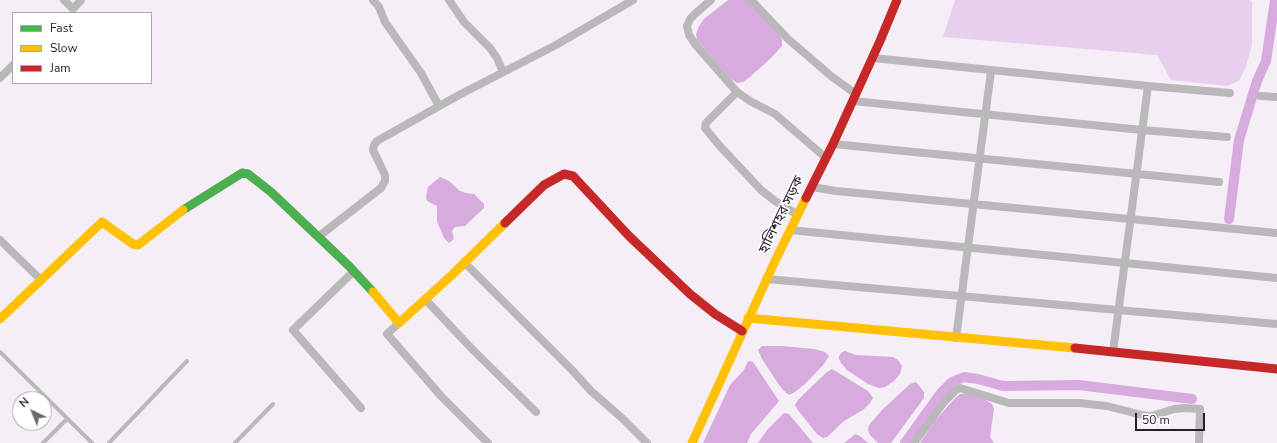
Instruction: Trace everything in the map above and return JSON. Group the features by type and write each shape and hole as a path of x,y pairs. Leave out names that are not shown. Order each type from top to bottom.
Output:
{"street":[{"path":"64,0 70,11 81,0"},
{"path":"374,0 385,22 414,62 439,106"},
{"path":"449,0 464,22 490,48 497,58 503,72"},
{"path":"318,237 380,188 385,181 385,176 373,150 377,141 439,106 556,44 633,0"},
{"path":"711,0 690,19 687,26 689,35 708,60 737,92 750,101 775,114 826,158"},
{"path":"751,0 788,38 854,98 985,115 1226,137"},
{"name":"হালিশহর সড়ক","path":"692,443 748,318 833,144 873,58 897,0"},
{"path":"873,58 991,71 1230,93"},
{"path":"0,78 12,66"},
{"path":"956,338 963,296 991,71"},
{"path":"1113,352 1148,86"},
{"path":"737,92 706,123 705,128 761,190 775,201 798,215"},
{"path":"1260,96 1277,96"},
{"path":"833,144 1219,182"},
{"path":"0,319 102,222 133,244 138,245 189,205 242,173 248,174 256,179 354,271 399,323"},
{"path":"488,443 441,396 387,334 544,185 564,174 573,176 602,208 674,279 709,309 742,331"},
{"path":"812,187 836,191 1277,233"},
{"path":"790,230 1277,278"},
{"path":"0,240 41,280"},
{"path":"464,262 591,391 622,418 647,443"},
{"path":"354,271 293,330 361,408"},
{"path":"767,279 1277,324"},
{"path":"425,299 473,350 536,412"},
{"path":"748,318 1113,352 1277,370"},
{"path":"914,443 944,402 960,388 1009,403 1080,402 1107,406 1152,416 1174,409 1200,409 1199,443"}],"lane":[{"path":"0,352 92,443"},
{"path":"108,443 187,361"},
{"path":"235,443 273,404"},
{"path":"43,443 67,419"}],"shaded area":[{"path":"728,0 748,0 782,39 782,46 771,58 750,77 743,82 737,83 730,78 697,40 696,34 704,19"},
{"path":"955,0 1250,0 1252,2 1252,44 1246,67 1239,81 1227,86 1171,80 1157,55 943,37"},
{"path":"440,177 449,181 460,191 474,194 484,204 484,208 465,226 455,227 452,231 454,239 449,243 444,238 437,221 437,206 427,201 426,197 428,187"},
{"path":"762,346 814,349 825,352 829,356 824,364 805,384 789,395 777,382 762,359 758,350"},
{"path":"845,351 856,355 893,357 898,360 902,366 900,374 894,381 885,387 879,388 868,384 847,370 841,363 839,356"},
{"path":"748,361 753,362 779,401 751,434 747,443 703,443 730,385 744,370"},
{"path":"832,369 868,391 873,398 863,410 844,421 827,437 823,438 817,434 795,405 808,390"},
{"path":"916,382 924,392 924,398 891,443 878,443 870,435 868,430 869,425 882,410 910,384"},
{"path":"966,393 984,399 992,404 994,409 990,437 994,443 920,443 934,422 955,398 960,394"},
{"path":"784,413 789,414 813,443 758,443 768,429"},
{"path":"855,434 860,436 868,443 844,443"}],"waterway":[{"path":"1229,219 1239,140 1257,81 1266,61 1275,0"},
{"path":"905,443 941,393 952,382 964,377 1003,386 1079,385 1192,399"}],"traffic: fast":[{"path":"183,210 242,173 248,174 271,192 349,266 373,292"}],"traffic: slow":[{"path":"692,443 775,261 806,198"},
{"path":"0,319 102,222 133,244 138,245 183,210"},
{"path":"373,292 399,323 453,274 505,223"},
{"path":"748,318 1075,348"}],"traffic: jam":[{"path":"806,198 833,144 897,0"},
{"path":"505,223 544,185 564,174 573,176 629,236 690,294 715,314 742,331"},
{"path":"1075,348 1277,369"}]}
